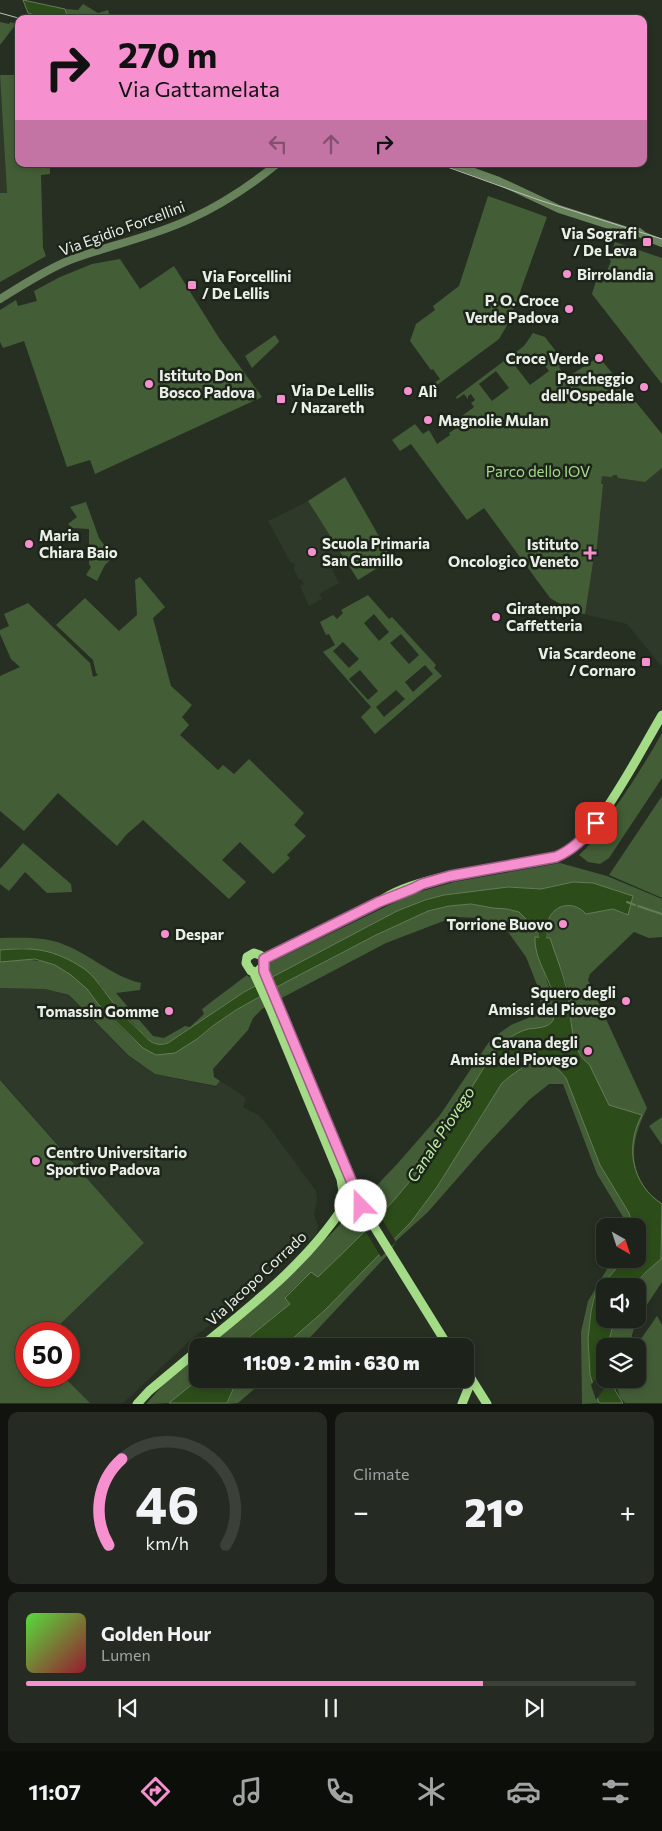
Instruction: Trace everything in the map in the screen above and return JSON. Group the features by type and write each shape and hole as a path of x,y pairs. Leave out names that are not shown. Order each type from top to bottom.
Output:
{"main road":[{"path":"272,1002 359,1197 357,1202 351,1206 344,1204 341,1197 343,1192 341,1180 272,1002 260,968 379,902 386,896 402,889 450,876 544,860 556,857 571,849 585,838 604,812 662,715"},
{"path":"343,1192 349,1189 355,1190"},
{"path":"357,1202 366,1212 443,1338"},
{"name":"Via Jacopo Corrado","path":"212,1338 258,1299 294,1265 319,1238 344,1204"},
{"path":"137,1404 149,1391 189,1358"},
{"path":"474,1384 484,1400"},
{"path":"463,1401 468,1388"},
{"path":"463,1401 474,1393 484,1400"}],"street":[{"name":"Via Egidio Forcellini","path":"0,299 37,276 68,261 149,235 190,219 227,198 273,167"},
{"path":"461,167 499,180 560,208 637,234 639,232 662,243"}],"shaded area":[{"path":"23,0 65,9 67,15 35,15 28,13"},
{"path":"0,73 7,193 0,193"},
{"path":"599,357 662,435 662,667 627,624 574,612"},
{"name":"Scuola Primaria San Camillo","path":"308,501 346,561 332,569 339,583 319,594 322,599 309,606 300,586 304,584 302,579 299,580 293,567 295,566 293,562 291,563 268,521"},
{"path":"573,882 593,883 633,896 628,915 613,909 586,914 573,906 560,907 551,915 547,930 534,930 534,926 526,925 526,919 519,912 507,909 471,904 449,906 428,911 376,935 236,1010 175,1053 156,1055 143,1048 99,1005 87,989 71,975 55,965 35,959 0,962 0,950 34,949 53,953 72,962 91,975 118,1009 147,1038 155,1043 163,1044 168,1043 244,992 397,911 444,895 508,887 541,889"},
{"path":"535,937 550,938 566,986 577,1049 582,1058 589,1064 609,1105 642,1115 634,1139 634,1164 643,1186 662,1204 661,1259 640,1278 608,1278 617,1268 646,1268 646,1218 631,1218 600,1165 566,1078 550,1065 534,1063 518,1070 502,1083 437,1187 411,1222 325,1310 293,1338 248,1338 290,1304 285,1298 311,1272 318,1277 366,1230 399,1194 433,1150 493,1053 509,1038 518,1033 551,1023 555,1011 555,1002 535,946"},
{"path":"0,988 45,989 69,996 127,1055 155,1074 216,1087 220,1081 241,1094 246,1099 243,1107 258,1115 266,1123 316,1191 317,1199 314,1214 318,1227 316,1235 228,1311 193,1338 189,1338 189,1342 123,1403 90,1403 74,1387 80,1387 80,1322 62,1322 144,1243 0,1079"},
{"path":"596,1293 596,1328 612,1328 610,1338 596,1338 596,1388 615,1388 623,1403 599,1403 590,1375 588,1338"},
{"path":"189,1387 234,1388 227,1403 169,1403"}],"green space":[{"path":"83,4 98,13 108,10 110,15 67,15 65,9 78,10"},
{"path":"0,22 15,24 15,25 0,45"},
{"path":"15,74 15,167 50,167 50,174 41,175 43,248 46,256 0,282 0,193 7,193 0,75"},
{"path":"488,196 547,217 510,320 499,339 429,391 427,388 440,379 410,341 416,324 435,310 433,306 459,286"},
{"path":"615,242 662,258 662,384 592,294 596,281 602,283 611,261 609,259"},
{"path":"120,259 140,289 174,266 219,338 262,397 95,474 90,460 67,467 24,341 3,348 0,342 0,310 16,300 18,306 37,301 34,291 60,277 92,264"},
{"name":"Parco dello IOV","path":"533,333 545,337 564,362 559,367 566,378 599,357 662,434 662,468 645,482 618,478 617,475 612,477 602,476 601,484 603,484 596,556 594,556 585,614 574,612 550,598 484,508 467,520 411,444 400,451 392,440 415,424 423,434 429,430 437,444 450,435 449,433 458,427 454,422 474,407 471,403 475,400 471,394 468,396 468,399 464,394 457,399 456,397 524,346","holes":["535,353 549,371 530,385 516,367","496,371 509,388 492,401 479,384"]},
{"path":"275,335 279,341 278,343 252,368 245,356"},
{"path":"345,477 392,559 358,580 308,501"},
{"path":"86,502 99,538 113,557 105,565 97,581 86,575 91,567 89,564 89,529 72,528 68,524 77,517 70,507"},
{"path":"140,577 165,607 153,618 171,686 192,705 182,717 189,725 180,735 218,770 223,765 234,774 249,759 304,813 294,825 306,836 287,855 290,858 273,874 240,842 222,860 246,882 229,899 143,820 117,846 58,793 24,831 0,811 0,676 20,667 11,659 0,634 0,630 9,626 4,614 28,603 90,663 93,677 98,675 93,660 56,625 85,598 119,631 137,615 135,580"},
{"path":"368,595 389,619 392,617 436,665 434,668 442,676 375,734 361,717 371,707 323,652 335,645 329,634 326,635 320,622 333,615 337,619 343,613 341,610","holes":["374,614 389,632 379,641 364,623","401,634 419,655 409,664 390,643","343,642 359,659 349,668 333,651","425,665 433,674 413,692 405,682","360,670 378,691 368,700 349,679","396,690 405,699 384,717 376,707"]},
{"path":"662,733 662,778 609,858 600,864 588,862 579,855 604,825"},
{"path":"662,796 662,898 609,875"},
{"path":"23,843 71,884 72,892 47,893 25,872 9,891 0,884 0,869"},
{"path":"560,863 607,876 662,899 662,937 649,938 634,932 590,974 588,980 647,1108 638,1130 634,1152 637,1173 650,1194 640,1182 632,1160 632,1144 638,1122 609,1105 589,1064 582,1058 577,1049 572,1028 567,986 550,938 545,968 555,1010 554,1018 550,1023 510,1038 493,1053 422,1166 377,1219 318,1278 311,1272 285,1297 290,1304 248,1338 217,1338 330,1235 398,1163 440,1115 491,1039 511,1025 528,1018 539,1010 541,995 526,957 508,932 482,918 454,917 386,943 262,1009 253,1018 248,1030 213,1069 214,1077 220,1081 216,1086 155,1074 128,1055 69,995 45,989 0,988 0,962 13,960 37,961 48,963 68,972 87,989 104,1011 143,1048 197,1039 236,1010 286,982 376,935 428,911 449,906 471,904 507,909 519,912 534,926 547,930 551,915 560,907 573,906 586,914 613,909 627,915 633,896 593,883 573,882 541,889 508,887 444,895 425,900 397,911 244,992 168,1043 158,1045 151,1042 110,999 100,984 25,948 0,950 0,938 33,938 57,942 75,949 121,976 141,983 140,990 116,993 153,1036 164,1038 185,1026 190,1027 204,1014 202,1009 247,975 249,977 268,970 270,963 412,894 454,882"},
{"path":"537,1062 558,1068 566,1078 600,1165 631,1218 623,1218 597,1174 563,1084 549,1084 529,1100 428,1212 397,1240 390,1252 309,1338 293,1338 325,1310 411,1222 437,1187 502,1083 515,1072"},
{"name":"Centro Universitario Sportivo Padova","path":"0,1080 144,1243 62,1322 15,1322 15,1387 74,1387 90,1403 0,1403"},
{"path":"662,1117 662,1145 649,1126"},
{"path":"662,1256 662,1282 646,1306 646,1278 641,1278"},
{"path":"608,1268 617,1268 608,1278 602,1278"},
{"path":"596,1288 588,1338 590,1375 599,1403 582,1404 581,1332 588,1301"},
{"path":"657,1316 662,1325 662,1403 625,1403 620,1397 617,1388 646,1388 646,1338 642,1338"},
{"path":"612,1328 634,1328 632,1338 610,1338"},
{"path":"189,1362 189,1387 169,1403 146,1404 163,1385"},
{"path":"234,1388 256,1388 238,1403 227,1404"}],"pier":[{"path":"378,1213 396,1242 381,1257 364,1229"},
{"path":"596,1378 596,1388 605,1388 596,1400 591,1385"}],"waterway":[{"path":"627,902 635,905"},
{"path":"638,906 662,914"},
{"path":"542,922 543,946"}],"tram line":[{"path":"0,13 15,17"},
{"path":"447,167 539,200 662,239"}],"place":[{"name":"Via Sografi / De Leva","path":"647,242"},
{"name":"Birrolandia","path":"567,274"},
{"name":"Via Forcellini / De Lellis","path":"192,285"},
{"name":"P. O. Croce Verde Padova","path":"569,309"},
{"name":"Croce Verde","path":"599,358"},
{"name":"Istituto Don Bosco Padova","path":"149,384"},
{"name":"Parcheggio dell'Ospedale","path":"644,387"},
{"name":"Alì","path":"408,391"},
{"name":"Via De Lellis / Nazareth","path":"281,399"},
{"name":"Magnolie Mulan","path":"428,420"},
{"name":"Maria Chiara Baio","path":"29,544"},
{"name":"Scuola Primaria San Camillo","path":"312,552"},
{"name":"Istituto Oncologico Veneto","path":"590,553"},
{"name":"Giratempo Caffetteria","path":"496,617"},
{"name":"Via Scardeone / Cornaro","path":"646,662"},
{"name":"Torrione Buovo","path":"563,924"},
{"name":"Despar","path":"165,934"},
{"name":"Squero degli Amissi del Piovego","path":"626,1001"},
{"name":"Tomassin Gomme","path":"169,1011"},
{"name":"Cavana degli Amissi del Piovego","path":"588,1051"},
{"name":"Centro Universitario Sportivo Padova","path":"36,1161"}],"route":[{"path":"361,1206 357,1202 358,1194 304,1070 264,971 264,959 379,902 422,884 450,876 556,857 579,844 596,823"}],"water label":[{"name":"Canale Piovego","path":"440,1134"}]}
